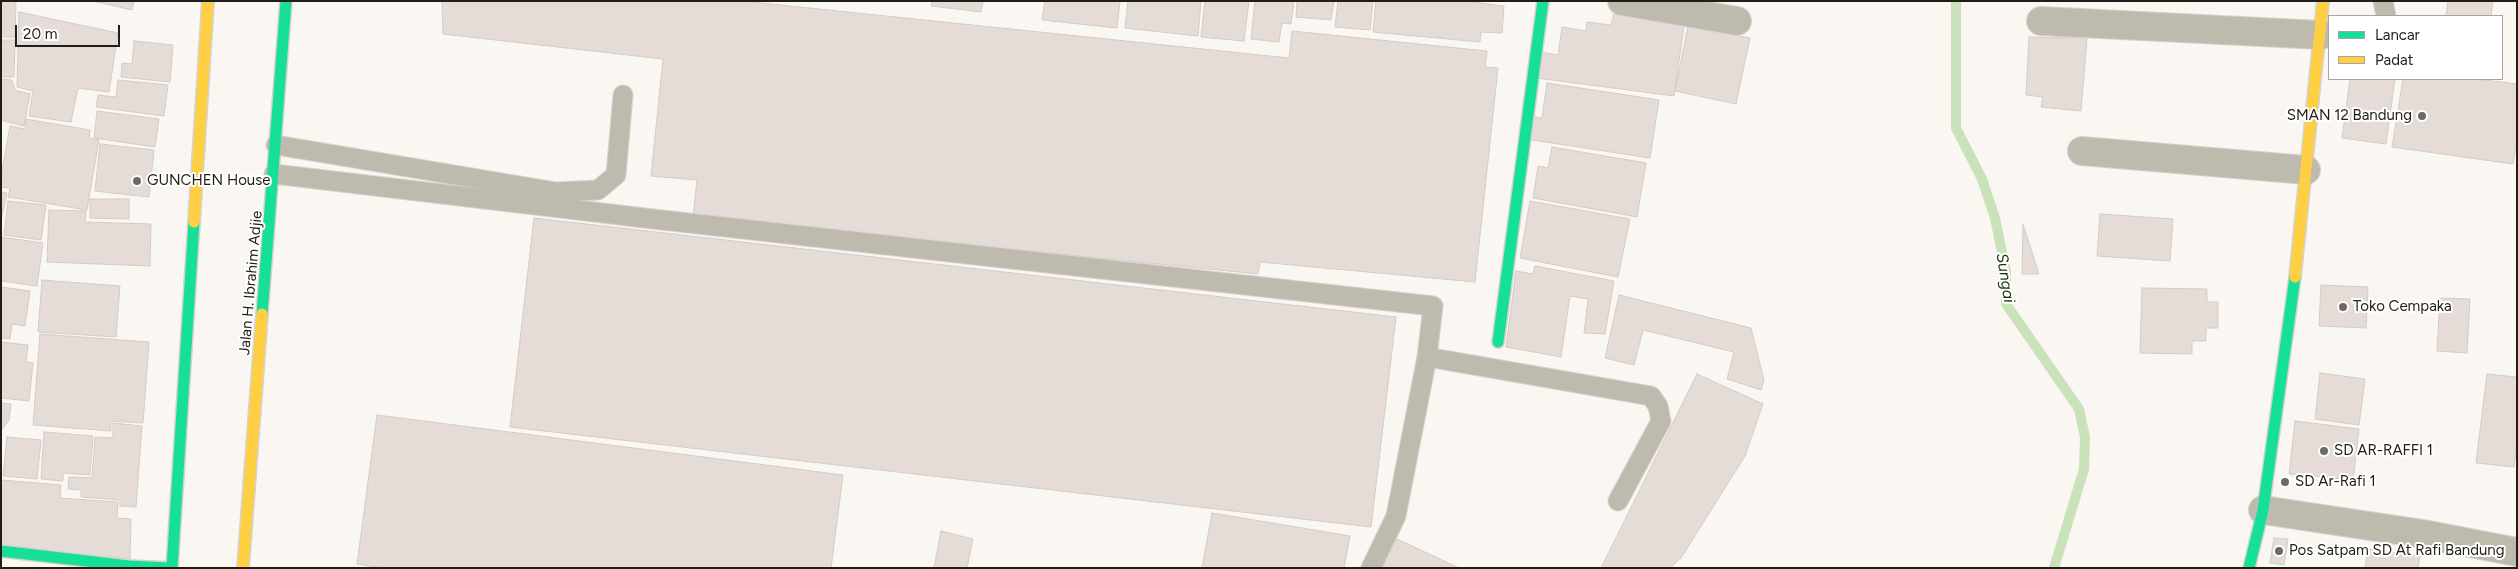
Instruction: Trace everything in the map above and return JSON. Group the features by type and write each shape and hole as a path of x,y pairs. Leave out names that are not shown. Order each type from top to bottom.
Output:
{"main road":[{"path":"1,551 129,566 170,568 208,1"},
{"name":"Jalan H. Ibrahim Adjie","path":"243,568 286,1"},
{"path":"1498,342 1543,1"},
{"path":"2249,568 2263,510 2306,170 2323,1"}],"street":[{"path":"1622,1 1737,21"},
{"path":"2041,21 2321,35"},
{"path":"2082,151 2306,170"},
{"path":"2263,510 2423,534 2517,552"}],"lane":[{"path":"2383,1 2386,15"},
{"path":"276,146 556,192 598,190 616,175 623,95"},
{"path":"274,174 663,221 1433,306 1427,357 1396,516 1371,568"},
{"path":"1427,357 1651,396 1658,406 1661,421 1618,502"}],"building":[{"path":"1,1 16,1 15,37 1,37"},
{"path":"93,1 134,1 132,10"},
{"path":"442,1 742,1 1289,58 1292,31 1487,51 1485,67 1498,68 1475,282 1260,262 1258,274 693,217 697,180 651,176 663,59 443,34"},
{"path":"932,1 983,1 981,12 931,6"},
{"path":"1045,1 1120,1 1117,28 1042,20"},
{"path":"1128,1 1201,1 1198,36 1125,28"},
{"path":"1205,1 1249,1 1244,41 1201,37"},
{"path":"1255,1 1294,1 1291,24 1282,23 1279,42 1251,39"},
{"path":"1297,1 1334,1 1331,20 1296,17"},
{"path":"1338,1 1373,1 1370,30 1335,27"},
{"path":"1376,1 1465,1 1504,6 1502,33 1481,32 1480,42 1373,32"},
{"path":"2448,1 2493,1 2491,15 2446,15"},
{"path":"19,12 118,33 109,92 78,88 71,122 29,116 33,91 17,87"},
{"path":"1614,14 1684,26 1674,96 1537,78 1540,52 1558,55 1562,27 1586,31 1587,22 1611,25"},
{"path":"1688,26 1750,38 1736,104 1675,91"},
{"path":"2029,37 2087,38 2081,111 2041,107 2043,97 2026,95"},
{"path":"1,40 15,40 14,77 1,77"},
{"path":"134,41 173,45 170,82 121,77 122,63 132,64"},
{"path":"1,79 12,80 15,90 30,94 24,126 1,120"},
{"path":"118,80 168,85 164,116 96,107 98,95 116,97"},
{"path":"2350,80 2395,80 2386,144 2342,138"},
{"path":"2403,80 2484,80 2517,84 2517,138 2513,164 2392,147"},
{"path":"1547,83 1659,100 1650,158 1526,139 1529,116 1542,118"},
{"path":"97,111 159,119 155,147 94,138"},
{"path":"26,119 90,130 89,138 99,140 87,210 8,197 10,188 1,187 10,126 25,129"},
{"path":"100,144 154,150 149,197 95,191"},
{"path":"1552,147 1646,163 1637,217 1533,198 1538,166 1548,168"},
{"path":"1,192 7,193 1,221"},
{"path":"90,199 129,199 129,219 90,218"},
{"path":"8,201 46,205 41,240 4,235"},
{"path":"1530,201 1630,219 1618,277 1520,258"},
{"path":"49,210 86,211 85,222 151,224 150,266 47,262"},
{"path":"2100,214 2173,219 2170,261 2097,256"},
{"path":"534,218 1396,317 1371,527 510,427"},
{"path":"2023,224 2039,274 2022,274"},
{"path":"1,237 43,243 37,286 1,281"},
{"path":"1535,266 1614,281 1605,334 1584,333 1588,299 1570,296 1561,357 1506,347 1516,271 1533,274"},
{"path":"42,280 120,286 116,337 38,332"},
{"name":"Toko Cempaka","path":"2321,285 2368,287 2366,328 2319,326"},
{"path":"1,287 30,291 25,326 12,324 10,339 1,338"},
{"path":"2142,288 2207,289 2207,302 2218,302 2218,328 2206,328 2206,341 2192,341 2192,354 2140,353"},
{"path":"1619,295 1751,328 1764,380 1761,390 1727,379 1734,352 1643,330 1634,365 1605,358"},
{"path":"2440,298 2470,299 2467,353 2437,351"},
{"path":"40,334 149,342 143,423 111,421 111,431 33,425"},
{"path":"1,342 28,345 26,362 33,363 29,401 1,398"},
{"path":"2320,373 2365,379 2359,425 2315,419"},
{"path":"1697,374 1763,404 1745,456 1681,558 1670,568 1601,568"},
{"path":"2487,374 2517,377 2517,444 2514,467 2476,463"},
{"path":"1,403 11,404 9,420 1,431"},
{"path":"377,415 843,475 831,568 383,568 357,564"},
{"name":"SD AR-RAFFI 1","path":"2295,421 2359,429 2353,480 2289,474"},
{"path":"113,423 142,426 136,507 120,506 120,500 81,497 81,490 68,489 69,477 92,478 95,437 113,438"},
{"path":"44,432 93,436 90,475 63,473 63,481 41,479"},
{"path":"7,437 41,440 37,479 3,476"},
{"path":"1,480 61,485 60,498 118,502 117,518 131,519 130,559 1,547"},
{"path":"1212,513 1350,536 1344,568 1202,568"},
{"path":"941,531 973,539 967,568 934,568"},
{"path":"1395,538 1459,568 1381,568"},
{"name":"Pos Satpam SD At Rafi Bandung","path":"2274,538 2288,539 2284,565 2270,563"},
{"path":"2368,549 2420,556 2418,568 2365,568"}],"waterway":[{"name":"Sungai","path":"1956,1 1956,128 1982,179 1995,218 2006,272 2006,304 2079,409 2085,437 2084,469 2054,568"}],"traffic: fast":[{"path":"262,314 286,1"},
{"path":"1498,342 1543,1"},
{"path":"172,568 194,222"},
{"path":"2249,568 2263,510 2295,277"},
{"path":"1,551 129,566 169,568"}],"traffic: slow":[{"path":"194,222 208,1"},
{"path":"2295,277 2323,1"},
{"path":"243,568 262,314"}],"place":[{"name":"SMAN 12 Bandung","path":"2422,116"},
{"name":"GUNCHEN House","path":"137,181"},
{"name":"Toko Cempaka","path":"2343,307"},
{"name":"SD AR-RAFFI 1","path":"2324,451"},
{"name":"SD Ar-Rafi 1","path":"2285,482"},
{"name":"Pos Satpam SD At Rafi Bandung","path":"2279,551"}]}
